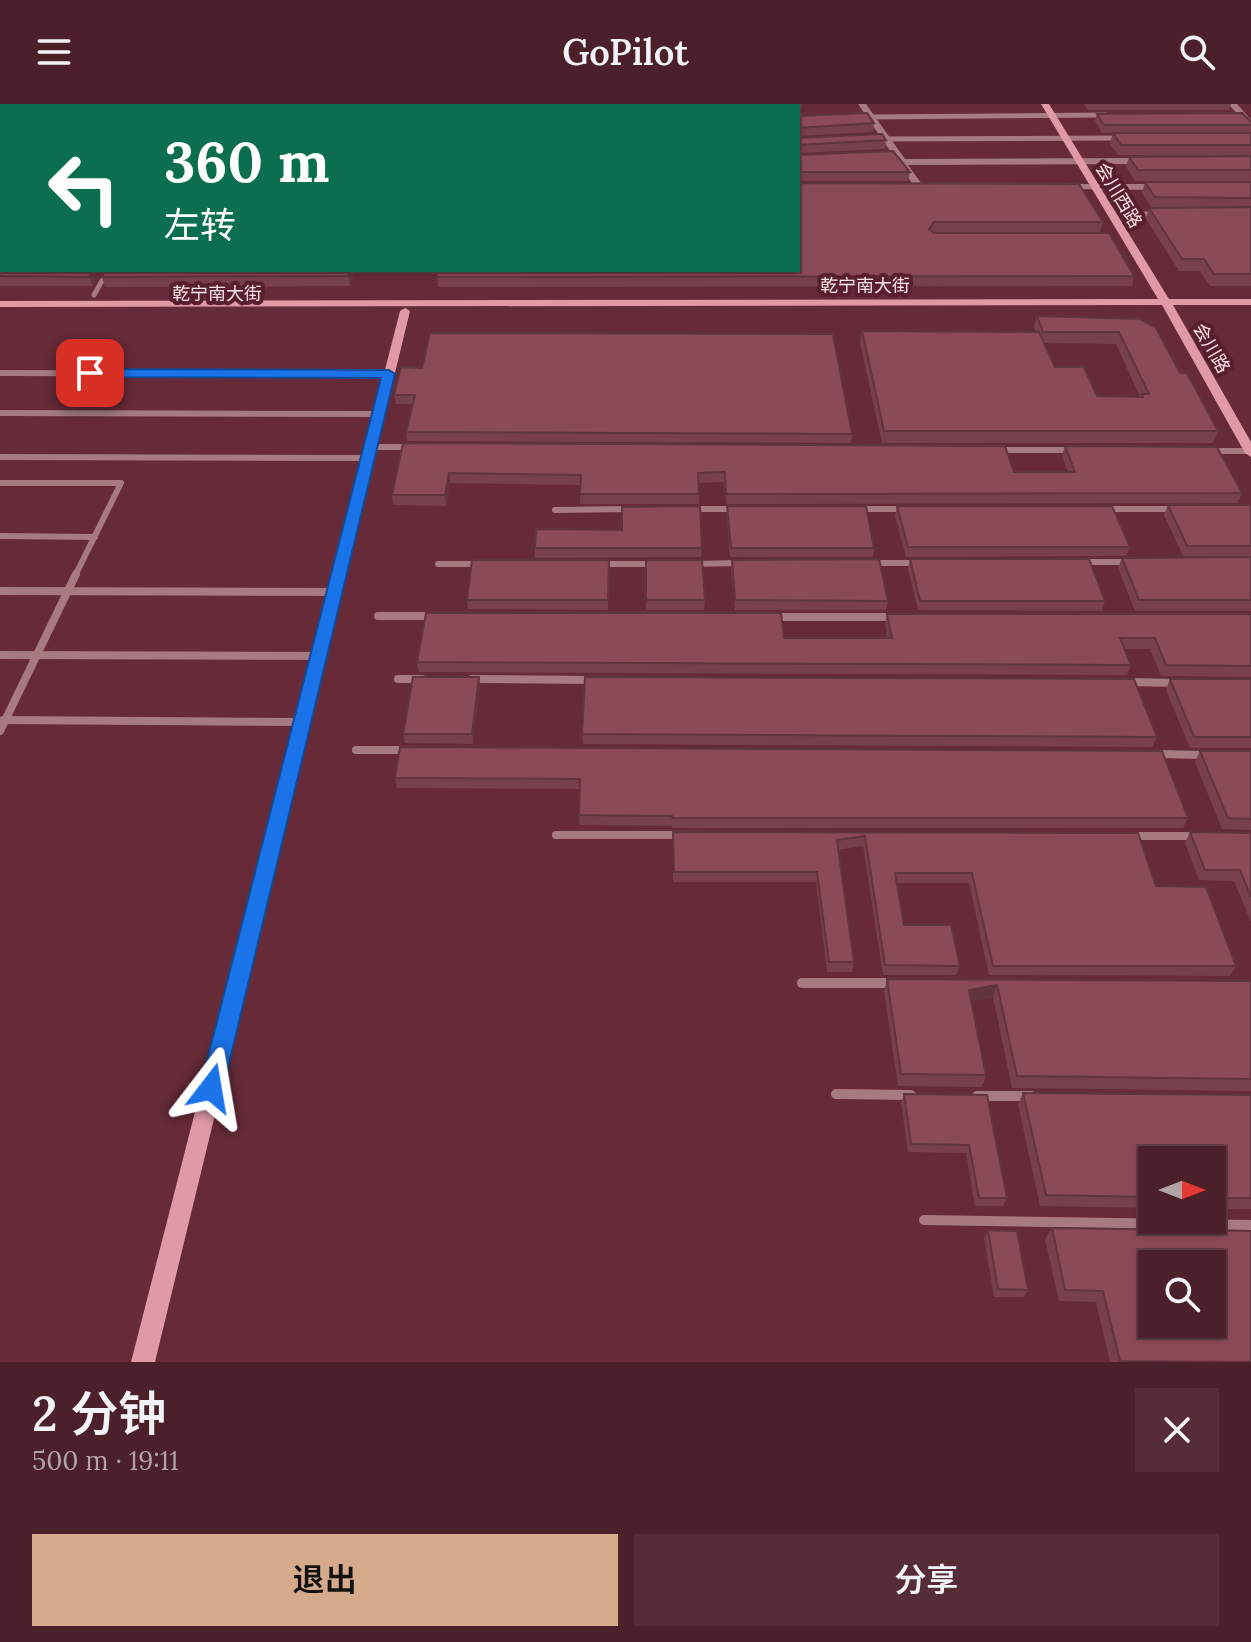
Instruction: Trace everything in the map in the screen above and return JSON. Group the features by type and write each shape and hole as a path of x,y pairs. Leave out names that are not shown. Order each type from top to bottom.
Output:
{"main road":[{"name":"会川西路","path":"1045,104 1168,306"},
{"name":"乾宁南大街","path":"0,311 1168,306 1251,302"},
{"name":"乾宁南大街","path":"0,304 1168,306 1251,310"},
{"name":"会川路","path":"1168,306 1250,452"},
{"path":"143,1362 405,311"}],"street":[{"path":"862,104 919,187"},
{"path":"1232,104 1251,125"},
{"path":"899,158 1157,161"},
{"path":"904,187 933,187"},
{"path":"1051,187 1173,187"}],"lane":[{"path":"871,117 1115,115"},
{"path":"1227,115 1242,115"},
{"path":"870,137 1127,138"},
{"path":"882,154 899,158"},
{"path":"1112,214 1174,214"},
{"path":"1111,237 1126,237"},
{"path":"94,295 107,272"},
{"path":"0,373 389,374"},
{"path":"0,413 379,414"},
{"path":"0,457 370,452 419,447"},
{"path":"994,450 1090,450"},
{"path":"1202,451 1250,452"},
{"path":"0,483 121,483 0,731"},
{"path":"555,510 634,509"},
{"path":"681,509 745,509"},
{"path":"840,509 919,509"},
{"path":"1093,509 1188,509"},
{"path":"0,536 95,537"},
{"path":"1076,562 1139,562"},
{"path":"677,564 757,563"},
{"path":"868,563 932,563"},
{"path":"438,564 486,564"},
{"path":"597,564 661,564"},
{"path":"0,591 335,592"},
{"path":"378,616 441,616"},
{"path":"759,617 902,617"},
{"path":"0,655 319,656"},
{"path":"398,679 430,679"},
{"path":"461,679 603,680"},
{"path":"1125,682 1188,683"},
{"path":"3,720 302,722"},
{"path":"356,750 420,750"},
{"path":"1139,754 1219,755"},
{"path":"556,835 698,835"},
{"path":"1125,836 1204,836"},
{"path":"802,983 910,983"},
{"path":"836,1094 916,1095"},
{"path":"964,1095 1044,1096"},
{"path":"924,1220 1251,1225"}],"building":[{"path":"867,113 874,123 800,128 800,116"},
{"path":"1242,113 1251,125 1104,125 1097,114"},
{"path":"1113,133 1251,133 1251,145 1121,145"},
{"path":"882,134 886,140 800,145 800,138"},
{"path":"893,151 910,172 800,172 800,155"},
{"path":"1251,156 1251,170 1138,170 1129,157"},
{"path":"1145,182 1251,182 1251,198 1155,197"},
{"path":"800,183 1079,184 1103,222 934,222 929,229 934,233 1109,233 1134,276 437,277 438,272 800,272"},
{"path":"1251,207 1251,274 1214,274 1204,259 1182,259 1149,208"},
{"path":"0,272 92,272 89,277 0,276"},
{"path":"105,272 349,272 348,276 102,277"},
{"path":"1037,316 1140,319 1156,328 1180,373 1187,373 1218,431 884,431 862,331 1039,332 1055,367 1084,367 1097,396 1143,397 1142,394 1149,394 1119,332 1043,332"},
{"path":"430,333 833,334 852,434 406,432 415,395 394,395 401,367 422,368"},
{"path":"403,443 1005,446 1014,472 1075,472 1065,446 1217,447 1242,493 726,494 725,472 698,473 699,494 580,494 581,475 449,473 445,495 392,495"},
{"path":"1168,505 1251,505 1251,546 1187,546"},
{"path":"700,506 702,548 535,548 536,529 622,530 622,507"},
{"path":"727,506 866,506 874,548 731,548"},
{"path":"897,506 1112,506 1130,547 908,547"},
{"path":"1251,557 1251,600 1139,600 1122,558"},
{"path":"879,559 888,601 735,600 732,560"},
{"path":"910,559 1089,559 1105,601 920,601"},
{"path":"472,560 609,560 608,600 467,600"},
{"path":"646,560 702,560 705,600 646,600"},
{"path":"426,613 781,613 784,638 892,638 887,614 1251,614 1251,666 1166,665 1155,638 1120,638 1131,665 417,662"},
{"path":"413,677 479,677 472,734 403,734"},
{"path":"585,677 1134,679 1157,737 582,734"},
{"path":"1170,679 1251,679 1251,737 1194,737"},
{"path":"400,747 1162,751 1188,818 672,818 579,815 580,779 395,778"},
{"path":"1200,751 1251,751 1251,819 1228,818"},
{"path":"673,832 1138,833 1156,886 1206,887 1236,966 993,966 972,873 895,873 904,925 951,925 960,966 885,965 865,836 837,840 854,962 829,962 817,872 674,872"},
{"path":"1190,832 1251,833 1251,897 1240,870 1205,870"},
{"path":"887,979 1251,981 1251,1079 1017,1076 997,985 969,990 986,1075 901,1074"},
{"path":"1023,1093 1251,1095 1251,1198 1226,1198 1226,1146 1138,1146 1138,1197 1046,1195"},
{"path":"904,1094 987,1095 1007,1198 979,1198 969,1145 911,1144"},
{"path":"1052,1228 1138,1229 1138,1234 1251,1231 1251,1362 1120,1361 1103,1291 1065,1290"},
{"path":"988,1230 1017,1231 1028,1290 998,1289"}],"route":[{"path":"90,373 389,374 211,1088"}]}
